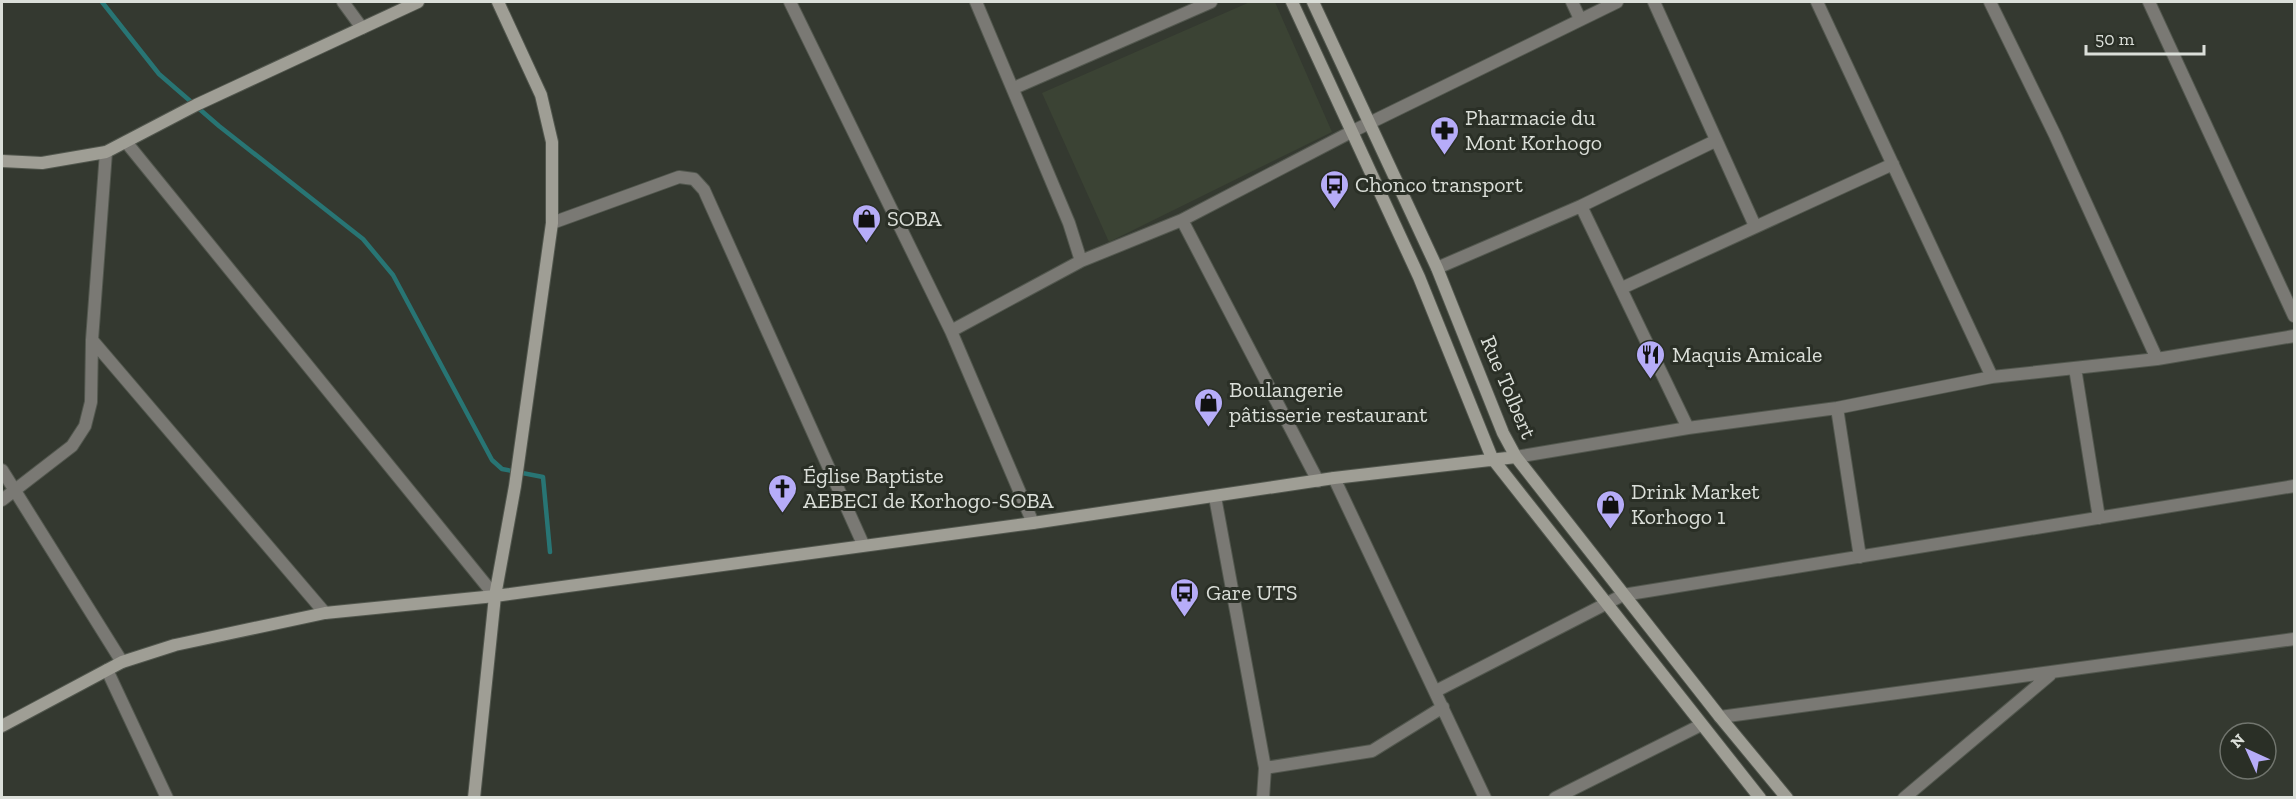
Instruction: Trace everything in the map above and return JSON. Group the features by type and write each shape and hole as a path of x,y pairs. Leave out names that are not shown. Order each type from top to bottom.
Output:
{"street":[{"path":"343,2 362,28"},
{"path":"2,161 42,162 106,152 196,105 418,2"},
{"path":"474,798 495,596 515,486 552,223 552,142 541,95 498,2"},
{"path":"790,2 951,331 1033,523"},
{"path":"976,2 1069,223 1081,261"},
{"path":"1014,88 1211,2"},
{"name":"Rue Tolbert","path":"1292,2 1419,277 1492,458 1760,798"},
{"name":"Rue Tolbert","path":"1313,2 1437,268 1503,433 1516,457 1623,595 1787,798"},
{"path":"1572,2 1580,19"},
{"path":"951,331 1081,261 1182,220 1351,132 1617,2"},
{"path":"1654,2 1755,226"},
{"path":"1817,2 1992,377"},
{"path":"1990,2 2055,135 2157,359"},
{"path":"2149,2 2295,316"},
{"path":"1437,268 1581,206 1715,141"},
{"path":"126,142 495,596"},
{"path":"2,500 72,446 85,426 91,402 92,340 106,152"},
{"path":"1622,288 1893,164"},
{"path":"552,223 679,177 694,179 704,190 863,544"},
{"path":"1581,206 1688,428"},
{"path":"1182,220 1318,481"},
{"path":"2,726 122,662 175,645 325,613 495,596 863,544 1033,523 1334,478 1516,457 1688,428 1837,408 1992,377 2157,359 2295,336"},
{"path":"92,340 325,613"},
{"path":"2075,368 2099,518"},
{"path":"1837,408 1860,556"},
{"path":"2,470 122,662"},
{"path":"1334,478 1485,798"},
{"path":"1436,691 1623,595 2295,486"},
{"path":"1215,497 1265,768 1263,798"},
{"path":"1720,717 2051,674 2295,639"},
{"path":"107,670 167,798"},
{"path":"1904,798 2051,674"},
{"path":"1265,768 1372,751 1443,707"},
{"path":"1555,798 1701,725"}],"shaded area":[{"path":"1250,2 1275,2 1332,132 1109,242 1042,93"}],"waterway":[{"path":"102,2 159,74 219,126 363,239 393,275 492,460 502,469 543,477 550,552"}],"place":[{"name":"Pharmacie du Mont Korhogo","path":"1444,156"},
{"name":"Chonco transport","path":"1334,210"},
{"name":"SOBA","path":"866,244"},
{"name":"Maquis Amicale","path":"1651,380"},
{"name":"Boulangerie pâtisserie restaurant","path":"1208,428"},
{"name":"Église Baptiste AEBECI de Korhogo-SOBA","path":"782,514"},
{"name":"Drink Market Korhogo 1","path":"1610,530"},
{"name":"Gare UTS","path":"1185,618"}]}
